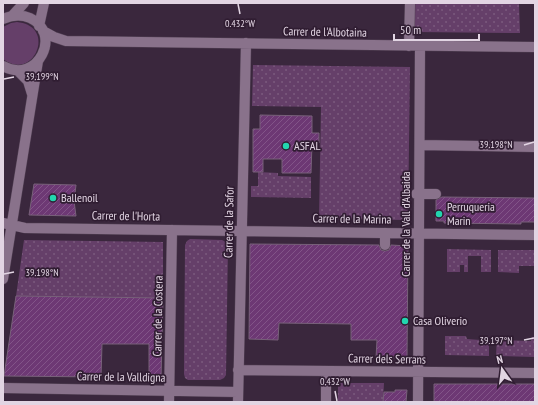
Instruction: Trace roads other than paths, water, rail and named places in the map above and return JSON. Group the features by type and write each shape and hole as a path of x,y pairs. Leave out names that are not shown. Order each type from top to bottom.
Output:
{"street":[{"path":"3,19 13,15 24,3"},
{"path":"3,279 7,224 38,61 44,51 45,43 41,28 44,3"},
{"path":"409,46 410,3"},
{"name":"Carrer de l'Albotaina","path":"13,15 28,17 54,37 66,41 535,47"},
{"name":"Carrer de l'Albotaina","path":"44,51 66,41"},
{"name":"Carrer de la Safor","path":"238,397 246,43"},
{"name":"Carrer de la Vall d'Albaida","path":"418,402 420,46"},
{"path":"3,66 8,69 27,69 38,61"},
{"path":"18,70 28,81 32,96"},
{"path":"420,145 535,147"},
{"path":"418,194 436,194"},
{"name":"Carrer de l'Horta","path":"7,224 25,228 242,231"},
{"name":"Carrer de la Costera","path":"170,402 172,230"},
{"name":"Carrer de la Marina","path":"242,231 535,235"},
{"path":"384,245 385,233"},
{"name":"Carrer dels Serrans","path":"238,370 535,373"},
{"path":"326,371 326,402"},
{"name":"Carrer de la Valldigna","path":"3,388 170,391 238,397"}],"place":[{"name":"ASFAL","path":"286,146"},
{"name":"Ballenoil","path":"53,198"},
{"name":"Perruqueria Marin","path":"439,214"},
{"name":"Casa Oliverio","path":"405,321"}]}
